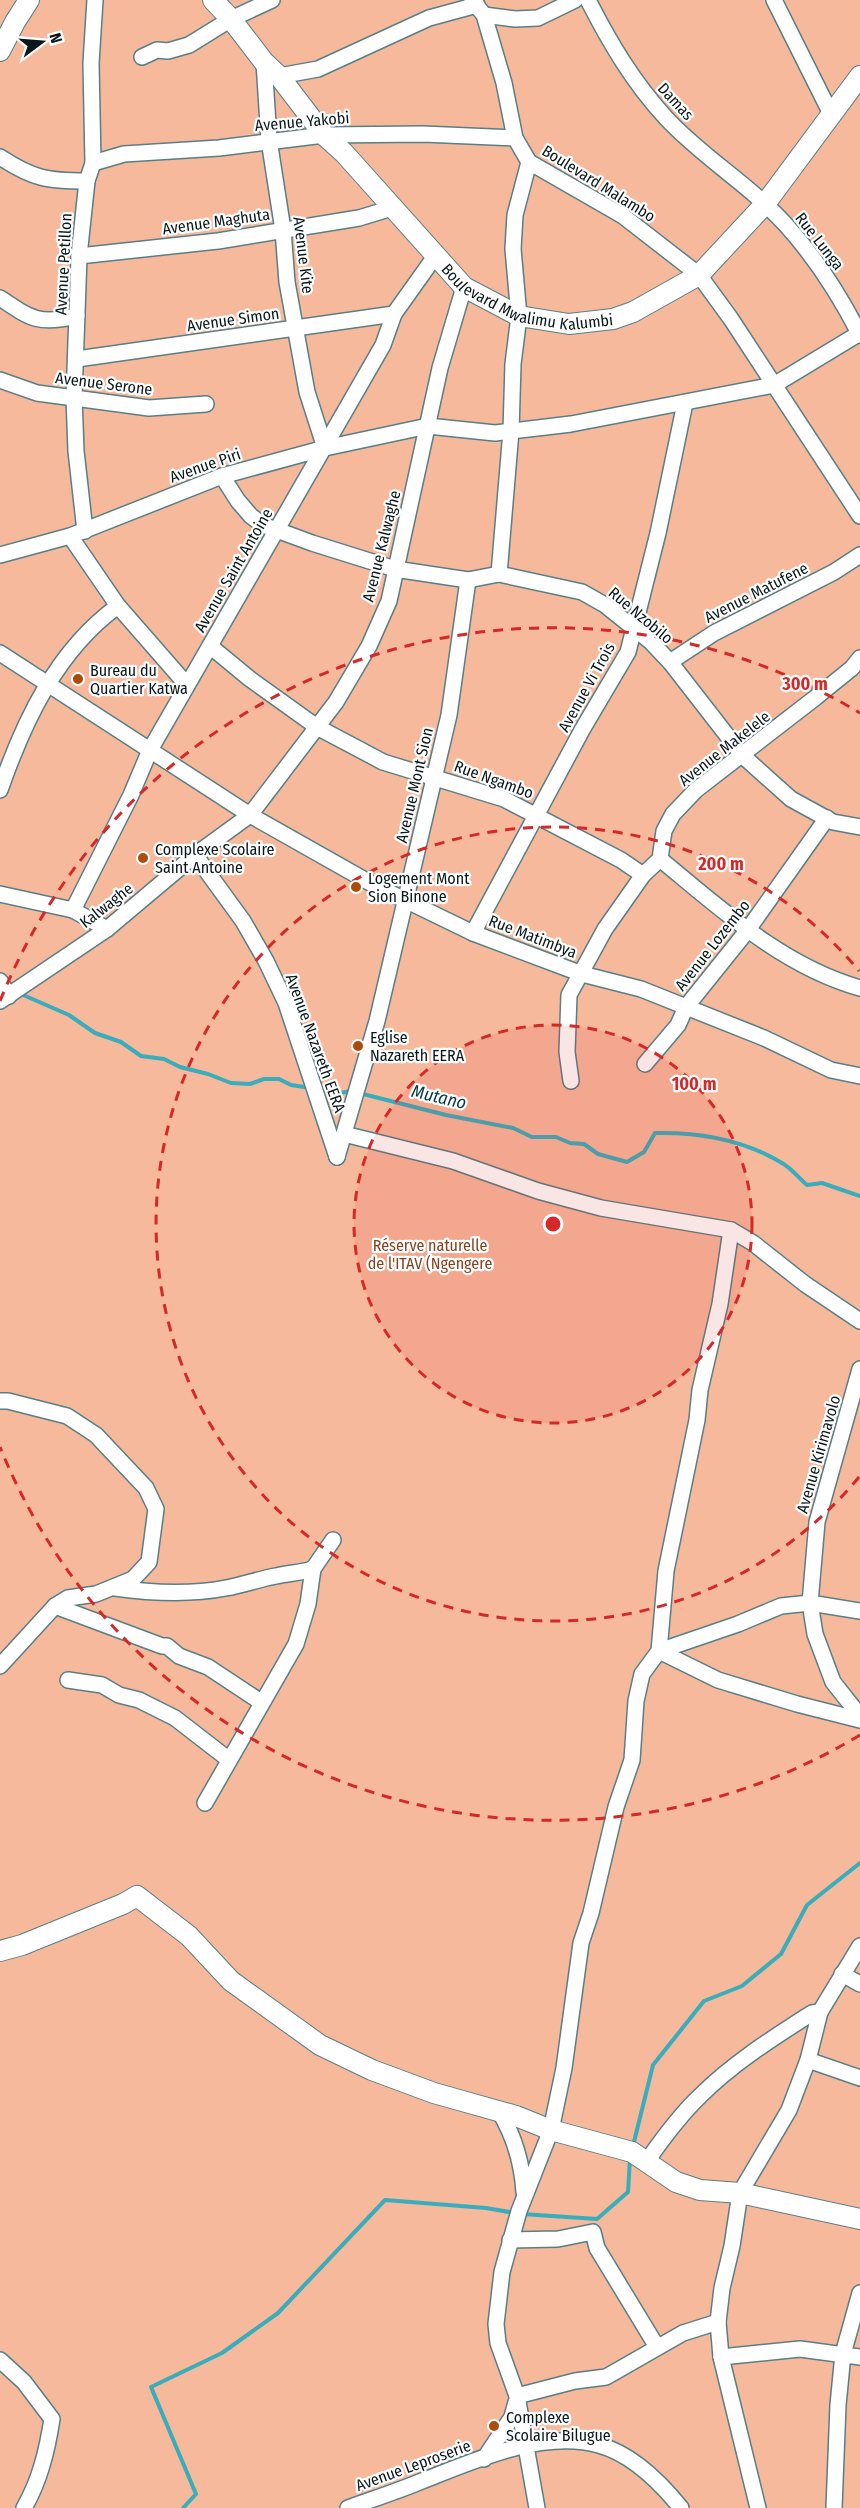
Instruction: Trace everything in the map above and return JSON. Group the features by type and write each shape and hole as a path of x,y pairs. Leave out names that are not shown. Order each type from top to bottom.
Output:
{"street":[{"path":"0,51 29,0"},
{"name":"Avenue Petillon","path":"95,0 91,63 93,163 87,182 80,255 74,398 77,533 118,606 187,685"},
{"name":"Boulevard Mwalimu Kalumbi","path":"213,0 231,19 264,62 279,76 324,135 344,153 464,287 519,316 569,324 613,319 633,312 699,275 765,204 860,76"},
{"path":"142,57 157,50 168,51 189,45 231,19 272,0"},
{"path":"279,76 318,69 429,18 478,7 515,19 538,18 575,0"},
{"name":"Damas","path":"588,0 613,50 652,101 688,140 765,204"},
{"path":"774,0 831,114"},
{"name":"Boulevard Malambo","path":"478,7 504,83 515,138 529,162 623,216 699,275 732,319 860,516"},
{"name":"Avenue Kite","path":"264,62 269,140 283,230 287,282 307,392 325,448"},
{"name":"Avenue Yakobi","path":"93,163 124,154 219,148 324,135 423,134 515,138"},
{"path":"0,157 19,170 51,182 87,182"},
{"path":"499,574 511,431 513,364 519,316 513,249 515,215 529,162"},
{"name":"Rue Lunga","path":"765,204 786,224 824,273 860,334"},
{"name":"Avenue Maghuta","path":"80,255 131,252 283,230 359,218 392,208"},
{"name":"Avenue Saint Antoine","path":"73,910 131,795 150,750 383,345 394,314 436,255"},
{"name":"Avenue Kalwaghe","path":"250,815 336,702 369,646 388,601 450,328 464,287"},
{"path":"0,298 26,315 47,322 77,316"},
{"name":"Avenue Simon","path":"77,359 394,314"},
{"name":"Avenue Piri","path":"0,555 14,553 77,533 222,476 325,448 428,426 495,433 571,424 685,404 774,385 860,334"},
{"name":"Avenue Serone","path":"0,380 37,393 149,408 206,404"},
{"name":"Avenue Vi Trois","path":"473,933 582,730 627,652 635,630 673,467 685,404"},
{"name":"Rue Nzobilo","path":"222,476 251,516 277,531 395,569 468,580 499,574 582,592 604,604 651,642 670,662 743,756 791,799 833,822 860,827"},
{"name":"Avenue Matufene","path":"670,662 714,633 834,573 860,555"},
{"name":"Avenue Mont Sion","path":"337,1157 377,1021 449,716 468,580"},
{"path":"0,790 12,756 48,682 62,660 97,621 118,606"},
{"name":"Rue Ngambo","path":"210,646 250,679 317,727 383,762 504,799 621,860 643,875"},
{"name":"Rue Matimbya","path":"0,654 48,682 250,815 372,884 473,933 582,974 640,989 764,1038 831,1070 860,1076"},
{"name":"Avenue Makelele","path":"660,859 664,831 673,814 696,790 743,756 852,668 860,658"},
{"name":"Kalwaghe","path":"4,999 107,929 195,855 250,815"},
{"name":"Avenue Lozembo","path":"645,1064 678,1025 686,1007 747,931 827,818"},
{"name":"Avenue Nazareth EERA","path":"195,855 243,921 286,1003 337,1157"},
{"path":"571,1081 567,1053 569,995 605,929 643,875 660,859 747,931 807,966 843,983 860,988"},
{"path":"0,894 73,910 107,929"},
{"path":"0,981 4,999"},
{"path":"344,1134 453,1161 538,1191 601,1208 731,1230 753,1243 805,1284 860,1321"},
{"path":"537,2508 517,2396 498,2343 495,2324 502,2272 519,2211 551,2130 564,2068 581,1944 616,1807 632,1760 636,1701 642,1674 659,1651 666,1570 697,1420 700,1390 720,1304 731,1230"},
{"name":"Avenue Kirimavolo","path":"860,1369 817,1522 810,1603 815,1634 833,1682 860,1718"},
{"path":"0,1401 67,1416 96,1435 146,1488 156,1509 149,1562 133,1579 114,1588 68,1598 55,1606 0,1666"},
{"path":"205,1803 228,1759 261,1702 276,1682 296,1644 308,1604 312,1569 333,1540"},
{"path":"114,1588 145,1592 198,1592 233,1587 312,1569"},
{"path":"659,1651 738,1624 781,1605 810,1603 860,1611"},
{"path":"55,1606 167,1646 179,1656 208,1667 261,1702"},
{"path":"659,1651 718,1680 797,1704 860,1718"},
{"path":"68,1680 102,1685 119,1695 139,1700 175,1718 228,1759"},
{"path":"0,1951 22,1946 137,1896 189,1936 231,1981 320,2045 372,2070 423,2089 499,2111 551,2130 618,2148 643,2158 676,2182 700,2190 740,2193 860,2219"},
{"path":"758,2508 721,2357 718,2322 722,2288 732,2246 740,2193 789,2109 808,2060 820,2012 860,1946"},
{"path":"842,1974 860,1984"},
{"path":"643,2158 699,2096 726,2073 812,2013 820,2012"},
{"path":"808,2060 860,2078"},
{"path":"499,2111 511,2130 522,2163 525,2195"},
{"path":"512,2237 558,2239 593,2232 597,2248 657,2347"},
{"path":"834,2508 838,2405 843,2354 860,2293"},
{"path":"517,2396 575,2381 606,2377 683,2333 718,2322"},
{"path":"721,2357 800,2349 860,2357"},
{"path":"0,2360 24,2382 52,2420 46,2456 33,2493 24,2508"},
{"path":"484,2459 512,2417 517,2396"},
{"name":"Avenue Leproserie","path":"348,2508 455,2467 525,2445 559,2440 599,2445 615,2451 649,2474 681,2508"}],"green space":[{"name":"Réserve naturelle de l'ITAV (Ngengere","path":"0,0 860,0 860,2508 0,2508"}],"waterway":[{"name":"Mutano","path":"21,994 69,1015 95,1033 121,1042 141,1056 164,1059 180,1067 231,1083 250,1084 264,1079 279,1079 291,1085 311,1088"},
{"name":"Mutano","path":"318,1089 340,1093 352,1091"},
{"name":"Mutano","path":"359,1093 446,1115 513,1128 532,1137 556,1137 570,1143 584,1144 598,1154 627,1162 644,1152 655,1133 688,1134 720,1139 767,1155 792,1170 807,1185 822,1183 860,1196"},
{"path":"633,2146 653,2065 704,2001 742,1986 781,1954 807,1905 860,1863"},
{"path":"522,2214 597,2219 628,2192 630,2159"},
{"path":"183,2508 196,2494 151,2387 222,2353 278,2313 385,2200 486,2208 515,2213"}],"place":[{"name":"Bureau du Quartier Katwa","path":"78,679"},
{"name":"Complexe Scolaire Saint Antoine","path":"143,858"},
{"name":"Logement Mont Sion Binone","path":"356,887"},
{"name":"Eglise Nazareth EERA","path":"358,1046"},
{"name":"Complexe Scolaire Bilugue","path":"494,2426"}]}
